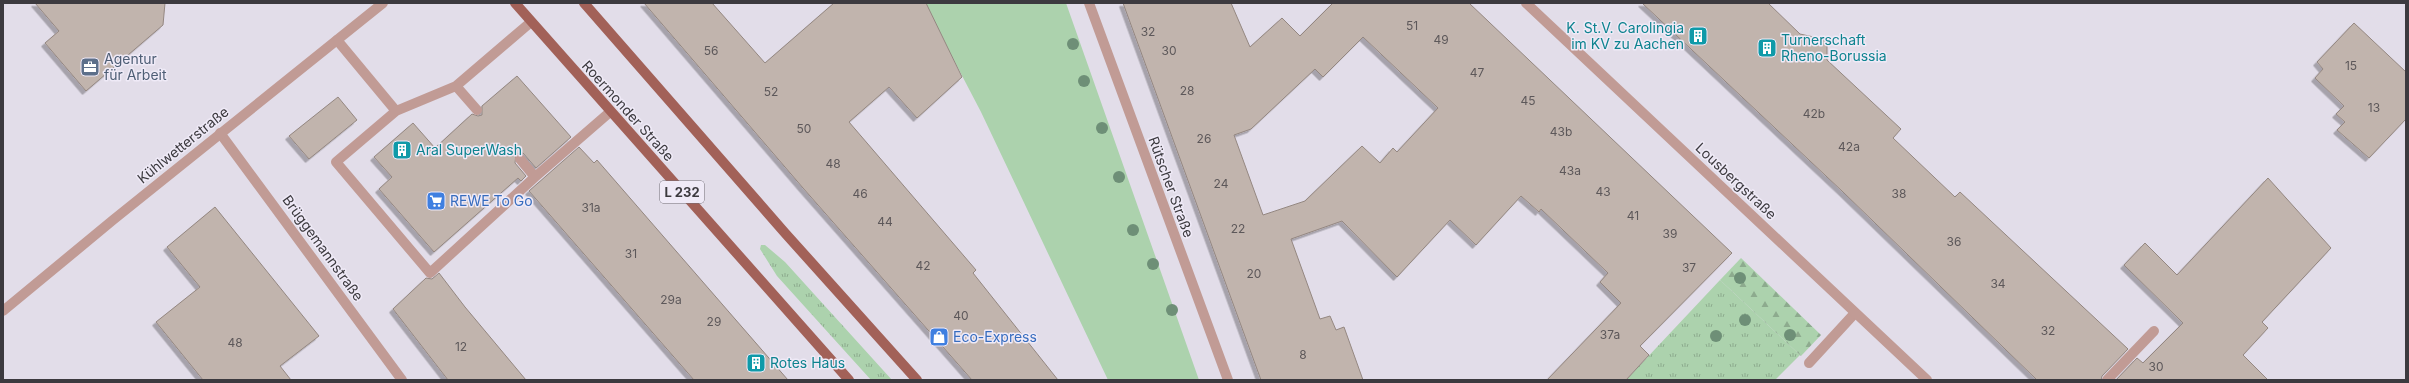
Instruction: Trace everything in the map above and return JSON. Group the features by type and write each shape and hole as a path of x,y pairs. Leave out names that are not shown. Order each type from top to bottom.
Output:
{"main road":[{"name":"Roermonder Straße","path":"515,3 849,380"},
{"path":"584,3 917,380"}],"street":[{"name":"Kühlwetterstraße","path":"3,312 220,133 383,3"},
{"name":"Rütscher Straße","path":"1089,3 1228,380"},
{"name":"Lousbergstraße","path":"1526,3 1927,380"},
{"path":"531,22 456,86 396,111 336,162 430,273 610,112"},
{"path":"337,40 396,111"},
{"path":"456,86 477,110"},
{"name":"Brüggemannstraße","path":"220,133 402,380"},
{"path":"520,159 536,177"},
{"path":"1809,363 1856,313"},
{"path":"2107,380 2154,331"}],"green space":[{"path":"924,3 1066,3 1199,380 1108,380 981,112"},
{"path":"761,245 765,245 785,262 892,380 871,380 777,276 760,249"},
{"path":"1741,258 1821,335 1801,356 1720,280"},
{"path":"1720,280 1800,355 1775,380 1626,380"}],"building":[{"name":"Agentur für Arbeit","path":"35,3 165,3 163,25 86,91 45,43 59,31"},
{"path":"644,3 712,3 765,63 834,3 926,3 962,77 917,118 889,87 849,122 976,270 973,273 1058,380 972,380 803,188"},
{"path":"1123,3 1231,3 1250,47 1282,18 1300,36 1333,3 1469,3 1732,253 1640,346 1649,355 1626,380 1547,380 1621,303 1600,282 1608,273 1541,209 1539,212 1521,196 1476,245 1450,220 1397,277 1342,221 1291,239 1320,319 1330,316 1336,330 1344,327 1363,380 1261,380","holes":["1363,37 1438,108 1397,152 1393,148 1380,163 1362,146 1305,201 1263,215 1234,135 1251,129 1315,69 1323,77"]},
{"path":"1642,3 1768,3 1800,34 1827,40 1827,60 1901,129 1893,138 1955,197 1960,192 2128,349 2102,376 2101,380 2037,380 1843,192"},
{"path":"2354,23 2406,72 2406,119 2369,158 2337,130 2345,122 2336,114 2344,106 2315,78 2323,69 2317,62"},
{"path":"517,76 571,137 536,168 523,153 516,154 515,163 526,176 521,181 518,178 434,252 379,189 392,177 374,157 413,123 435,148 472,114 478,116 482,115 482,106"},
{"path":"338,97 357,120 309,159 289,136"},
{"path":"579,147 594,163 597,160 788,380 694,380 529,191"},
{"path":"2268,178 2331,248 2262,322 2268,328 2243,355 2268,380 2116,380 2137,358 2143,363 2183,323 2124,265 2145,243 2177,275"},
{"path":"215,207 319,336 280,366 291,380 203,380 156,322 200,287 167,247"},
{"path":"439,273 465,307 526,380 448,380 393,309 426,278 432,279"}],"place":[{"name":"K. St.V. Carolingia im KV zu Aachen","path":"1698,36"},
{"name":"Turnerschaft Rheno-Borussia","path":"1767,48"},
{"name":"Agentur für Arbeit","path":"90,67"},
{"name":"Aral SuperWash","path":"402,150"},
{"name":"REWE To Go","path":"436,201"},
{"name":"Eco-Express","path":"939,337"},
{"name":"Rotes Haus","path":"756,363"}]}
